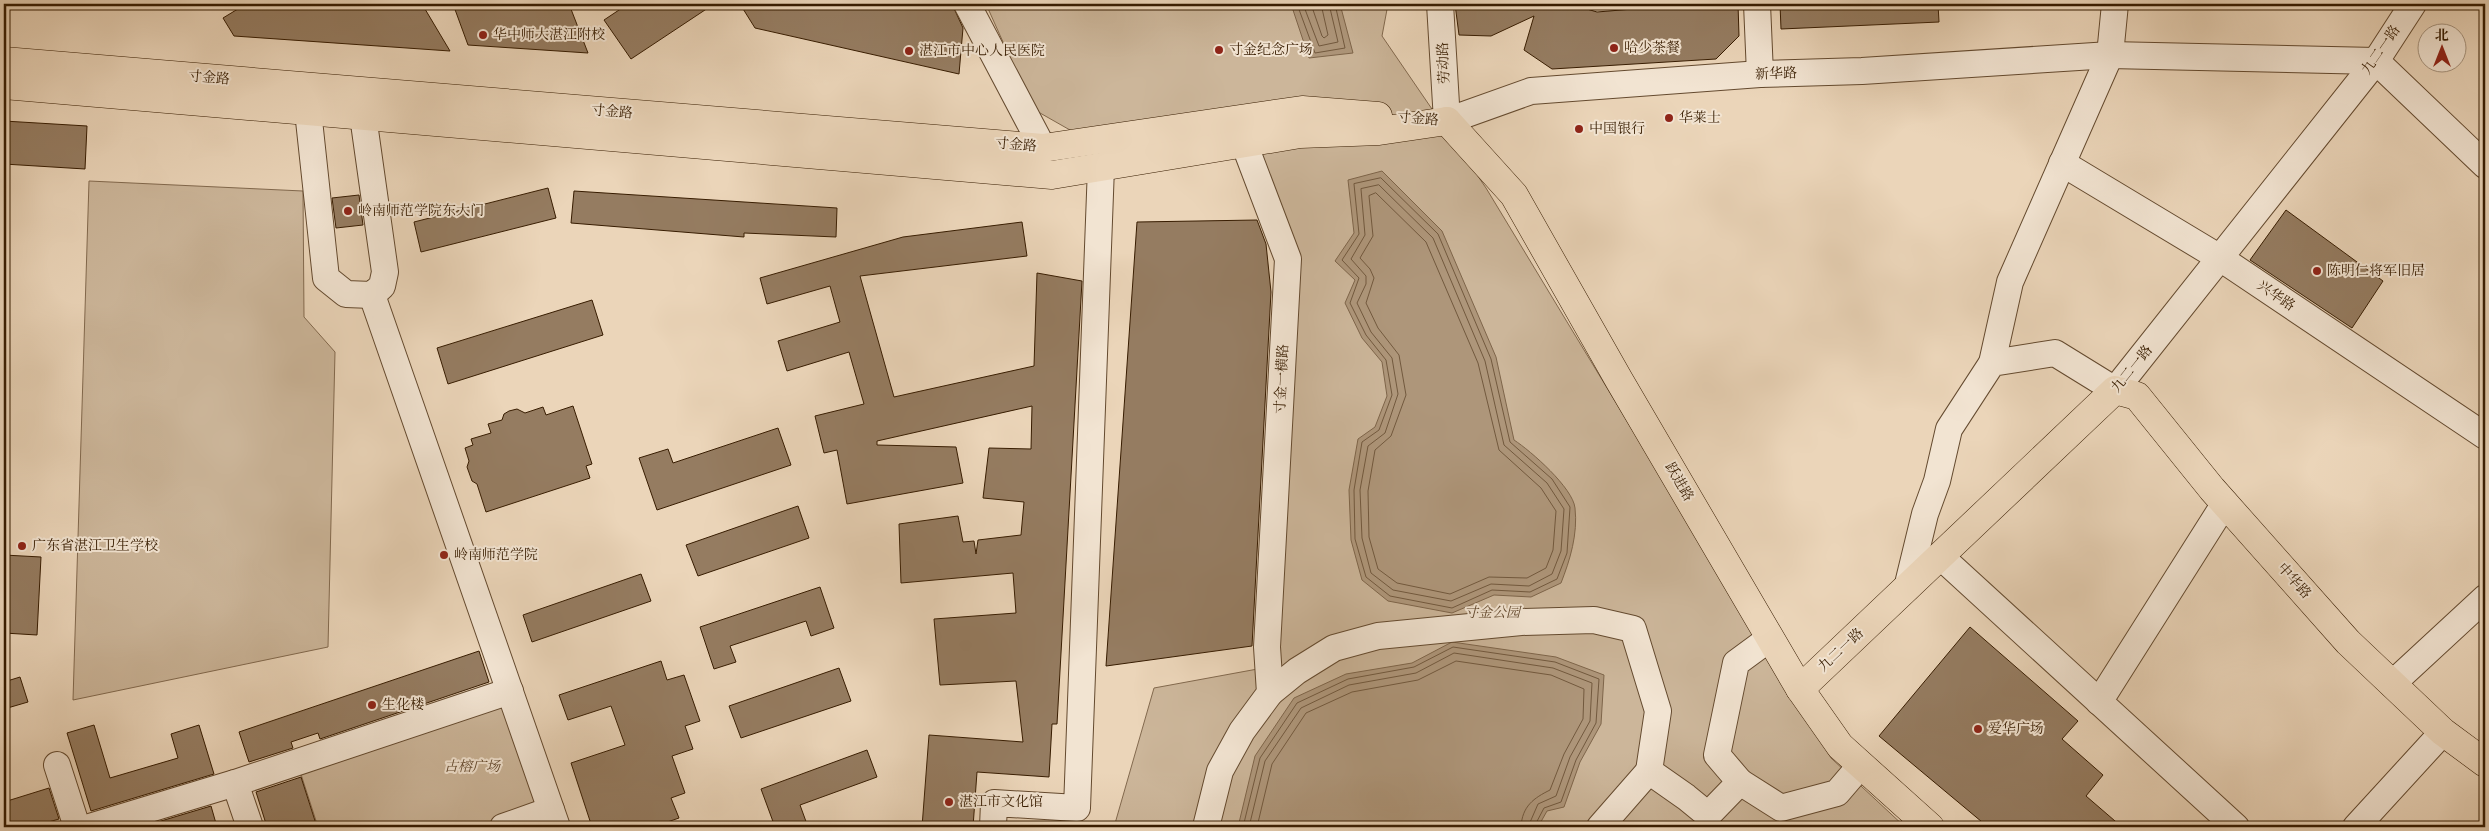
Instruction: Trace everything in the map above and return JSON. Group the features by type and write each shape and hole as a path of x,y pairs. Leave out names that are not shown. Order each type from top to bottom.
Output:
{"main road":[{"name":"寸金路","path":"4,61 1043,148 1239,132 1300,134 1379,131 1447,121"},
{"name":"寸金路","path":"4,85 1052,175 1101,167 1239,132"},
{"name":"跃进路","path":"1447,121 1514,195 1618,380 1800,688 1840,746 1930,827"},
{"name":"中华路","path":"2115,390 2137,396 2224,504 2348,642 2443,732 2485,763"},
{"name":"九二一路","path":"1800,688 2115,390"}],"street":[{"path":"967,4 1043,148"},
{"name":"劳动路","path":"1440,4 1447,121"},
{"path":"1758,4 1760,74"},
{"path":"1906,588 1925,514 1937,481 1949,429 1992,363 2010,282 2110,55 2115,4"},
{"name":"九二一路","path":"2115,390 2376,61 2413,4"},
{"name":"新华路","path":"1447,121 1531,90 1760,74 1862,71 2110,55 2376,61"},
{"path":"2376,61 2485,165"},
{"path":"308,111 326,278 346,294 372,295 382,286 384,272 363,116"},
{"name":"寸金一横路","path":"1239,132 1288,259 1267,647 1270,693"},
{"name":"兴华路","path":"2062,163 2220,258 2485,436"},
{"path":"992,827 994,803 1039,816 1076,808 1101,167"},
{"path":"372,295 554,819 503,827"},
{"path":"1992,363 2055,353 2115,390"},
{"path":"2099,702 2224,504"},
{"path":"1940,556 2236,827"},
{"path":"2392,684 2485,598"},
{"path":"1206,827 1220,771 1242,731 1270,693 1297,671 1334,648 1378,636 1521,622 1594,620 1632,629 1658,711 1649,771 1600,827"},
{"path":"1770,638 1736,663 1717,755 1740,782 1781,808 1837,793 1861,765"},
{"path":"57,765 91,827 235,783 510,691"},
{"path":"2356,827 2443,732"},
{"path":"1649,771 1686,797 1708,816 1740,782"},
{"path":"235,783 250,827"}],"green space":[{"name":"寸金公园","path":"986,4 1388,4 1382,36 1486,188 1831,758 1905,827 1114,827 1154,688 1274,666 1294,261 1224,109 1077,134 1033,109"},
{"path":"89,181 303,191 304,317 335,352 328,647 73,700"},
{"name":"古榕广场","path":"510,691 551,810 503,827 318,827 297,762"}],"water":[{"path":"1291,4 1340,4 1353,53 1309,58"},
{"path":"1382,171 1442,231 1496,357 1514,440 1550,471 1567,490 1573,500 1576,518 1574,537 1561,583 1531,597 1494,595 1452,613 1388,601 1362,580 1351,540 1349,490 1358,439 1375,427 1387,396 1382,362 1362,338 1345,303 1355,280 1335,261 1354,233 1348,180"},
{"path":"1452,642 1556,657 1604,675 1601,724 1580,762 1564,807 1547,811 1538,827 1238,827 1255,756 1294,698 1346,674 1412,663"}],"building":[{"path":"246,4 422,4 450,51 234,36 223,18"},
{"path":"453,4 569,4 588,53 468,45"},
{"path":"628,4 714,4 631,59 604,20"},
{"name":"湛江市中心人民医院","path":"740,4 952,4 963,28 959,74 755,28"},
{"path":"1455,4 1570,4 1597,12 1693,4 1738,4 1739,36 1716,59 1552,69 1524,50 1534,16 1491,36 1459,35"},
{"path":"1780,4 1938,4 1939,22 1781,29"},
{"path":"4,121 87,126 85,169 4,164"},
{"path":"548,188 556,218 421,252 414,222"},
{"path":"574,191 837,208 836,237 744,233 744,237 571,223"},
{"path":"359,195 363,225 336,228 332,198"},
{"name":"陈明仁将军旧居","path":"2286,210 2383,281 2352,328 2250,260"},
{"path":"1257,220 1266,244 1271,292 1252,646 1106,666 1137,222"},
{"path":"1022,222 1027,256 860,276 894,397 1034,366 1037,273 1082,281 1057,724 1052,724 1049,777 977,772 973,827 922,827 929,735 1023,742 1016,681 940,685 934,619 1016,613 1013,573 901,583 899,524 958,516 963,542 974,541 976,554 978,540 1021,535 1024,502 983,498 989,448 1031,449 1032,406 877,441 877,445 956,447 963,483 847,504 837,450 824,453 815,416 864,404 849,352 787,371 778,341 840,322 830,286 767,304 760,278 903,237"},
{"path":"592,300 603,335 448,384 437,348"},
{"path":"573,406 592,464 586,466 590,478 486,512 477,484 472,481 467,467 469,461 465,448 473,445 471,439 491,433 488,424 502,420 504,414 509,411 517,409 525,413 543,407 546,415"},
{"path":"778,428 791,465 657,510 639,458 668,449 673,463"},
{"path":"798,506 809,538 698,576 686,545"},
{"path":"4,555 41,557 37,635 4,633"},
{"path":"641,574 651,601 532,642 523,615"},
{"path":"820,587 834,628 811,636 806,621 730,646 736,662 714,669 700,627"},
{"name":"爱华广场","path":"1970,627 2078,721 2062,739 2103,775 2086,796 2122,827 1988,827 1879,736"},
{"name":"生化楼","path":"479,651 489,682 320,739 318,733 291,742 293,748 249,762 239,732"},
{"path":"661,661 667,680 684,675 700,721 685,726 693,749 672,756 685,793 671,798 679,818 653,827 592,827 571,763 625,745 611,706 568,720 559,695"},
{"path":"839,668 851,701 741,738 729,706"},
{"path":"20,677 28,702 4,709 4,682"},
{"path":"94,725 110,778 178,758 171,734 199,725 214,774 91,811 67,733"},
{"path":"867,750 877,777 800,805 808,827 775,827 761,789"},
{"path":"301,777 317,827 267,827 256,792"},
{"path":"49,788 59,819 31,827 4,827 4,802"},
{"path":"211,806 217,827 141,827"}],"place":[{"name":"华中师大湛江附校","path":"483,35"},
{"name":"哈少茶餐","path":"1614,48"},
{"name":"寸金纪念广场","path":"1219,50"},
{"name":"湛江市中心人民医院","path":"909,51"},
{"name":"华莱士","path":"1669,118"},
{"name":"中国银行","path":"1579,129"},
{"name":"岭南师范学院东大门","path":"348,211"},
{"name":"陈明仁将军旧居","path":"2317,271"},
{"name":"广东省湛江卫生学校","path":"22,546"},
{"name":"岭南师范学院","path":"444,555"},
{"name":"生化楼","path":"372,705"},
{"name":"爱华广场","path":"1978,729"},
{"name":"湛江市文化馆","path":"949,802"}]}
